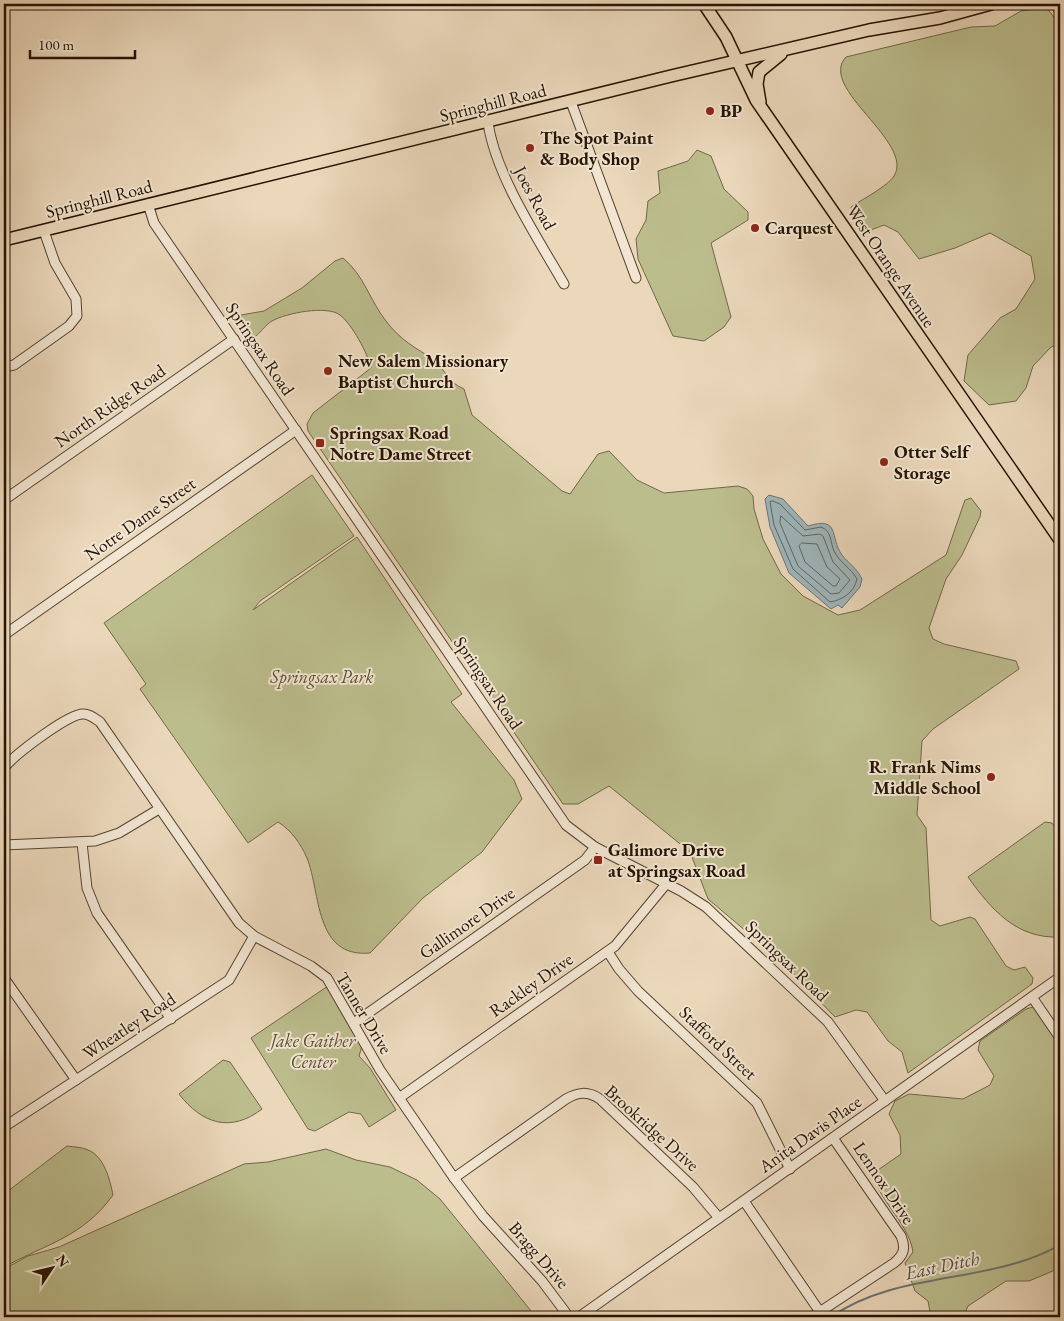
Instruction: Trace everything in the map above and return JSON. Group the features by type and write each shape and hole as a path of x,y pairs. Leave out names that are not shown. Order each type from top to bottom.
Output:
{"main road":[{"name":"West Orange Avenue","path":"704,4 726,37 749,88 764,113 1060,540"},
{"name":"Springhill Road","path":"4,240 869,30 948,16 991,4"},
{"path":"764,113 757,90 759,72 788,50"}],"street":[{"path":"1055,4 1060,11"},
{"path":"572,102 636,278"},
{"name":"Joes Road","path":"488,123 496,158 564,284"},
{"name":"Springsax Road","path":"148,204 154,223 552,807 574,833 595,847 667,883 706,907 805,998 842,1040 885,1101"},
{"path":"4,367 14,365 69,326 77,316 76,299 55,263 44,231"},
{"name":"North Ridge Road","path":"4,500 234,339"},
{"name":"Notre Dame Street","path":"4,635 296,430"},
{"name":"Tanner Drive","path":"4,768 18,754 70,717 84,713 92,715 100,722 235,917 254,936 311,966 327,978 380,1070 454,1178 483,1216"},
{"path":"4,844 82,843 119,833 159,809"},
{"path":"82,843 87,888 97,913 171,1018"},
{"name":"Gallimore Drive","path":"354,1023 586,860 595,847"},
{"name":"Rackley Drive","path":"399,1098 608,952 667,883"},
{"name":"Wheatley Road","path":"4,1127 229,980 254,936"},
{"name":"Stafford Street","path":"608,952 638,990 757,1103 790,1168"},
{"name":"Anita Davis Place","path":"579,1317 1060,977"},
{"path":"4,978 76,1080"},
{"path":"1032,997 1060,1038"},
{"name":"Brookridge Drive","path":"454,1178 566,1100 578,1094 589,1094 600,1099 693,1187 720,1218"},
{"name":"Lennox Drive","path":"816,1315 898,1260 904,1248 901,1236 833,1138"},
{"path":"744,1201 816,1315"},
{"name":"Bragg Drive","path":"483,1216 542,1281 569,1317"}],"green space":[{"path":"1046,7 1060,25 1060,342 1050,348 1033,366 1026,388 1016,401 989,405 964,381 968,355 1000,318 1016,309 1035,279 1031,256 990,233 955,248 919,259 898,232 884,225 868,231 854,220 851,207 891,180 894,176 897,162 891,147 844,84 841,70 846,57 971,27 995,26 1021,11"},
{"path":"697,150 711,156 724,189 748,212 748,220 711,243 731,317 724,327 704,341 673,336 638,259 636,239 646,220 648,201 660,193 658,171 688,161"},
{"path":"343,258 362,280 380,313 397,334 434,360 454,383 464,389 472,415 562,491 570,494 598,454 609,451 637,480 664,493 738,486 747,489 753,496 754,509 763,539 781,574 803,596 838,615 860,610 946,555 965,500 971,498 981,511 980,517 962,555 946,579 929,628 933,639 944,644 1016,661 1019,669 933,729 922,741 917,815 926,828 931,920 940,926 970,917 975,919 1006,966 1014,970 1025,967 1033,978 1032,984 908,1073 902,1052 888,1041 867,1012 856,1010 835,1017 779,959 708,899 690,852 609,786 578,804 563,804 308,431 307,424 313,413 371,368 363,347 354,332 340,315 334,312 316,310 278,318 269,323 252,339 246,337 242,330 241,315 264,311 302,288 335,261"},
{"name":"Springsax Park","path":"312,475 354,536 260,601 253,610 357,537 462,694 451,702 514,780 522,799 482,852 423,898 370,953 352,952 338,945 329,934 318,905 307,858 299,843 287,829 278,822 248,843 140,689 146,684 104,623"},
{"path":"1045,822 1052,823 1060,834 1060,937 1030,933 1006,920 986,900 968,877"},
{"name":"Jake Gaither Center","path":"328,986 362,1046 359,1056 370,1068 396,1110 369,1127 361,1114 349,1112 315,1131 308,1129 251,1038"},
{"path":"1033,1007 1060,1043 1060,1268 1029,1281 1006,1281 968,1306 963,1317 931,1317 928,1301 915,1291 905,1263 913,1252 910,1241 899,1220 885,1200 876,1181 875,1172 901,1154 900,1135 889,1114 895,1101 909,1094 963,1099 990,1085 994,1076 978,1050 980,1041 1026,1009"},
{"path":"223,1060 230,1062 262,1109 239,1121 228,1123 207,1118 197,1112 179,1094"},
{"path":"67,1146 86,1149 98,1157 108,1176 113,1195 89,1221 76,1230 4,1267 4,1194"},
{"path":"326,1149 356,1160 390,1167 417,1180 440,1199 536,1317 4,1317 4,1269 28,1256 59,1247 244,1164 268,1162"}],"water":[{"path":"769,495 783,499 808,526 825,524 830,526 842,555 862,579 860,587 842,608 838,605 831,609 789,573 770,527 765,499"}],"waterway":[{"name":"East Ditch","path":"831,1317 857,1302 885,1292 914,1284 1004,1267 1033,1258 1060,1245"}],"place":[{"name":"BP","path":"710,111"},
{"name":"The Spot Paint & Body Shop","path":"530,148"},
{"name":"Carquest","path":"755,228"},
{"name":"New Salem Missionary Baptist Church","path":"328,371"},
{"name":"Springsax Road Notre Dame Street","path":"320,443"},
{"name":"Otter Self Storage","path":"884,462"},
{"name":"R. Frank Nims Middle School","path":"991,777"},
{"name":"Galimore Drive at Springsax Road","path":"598,860"}]}
